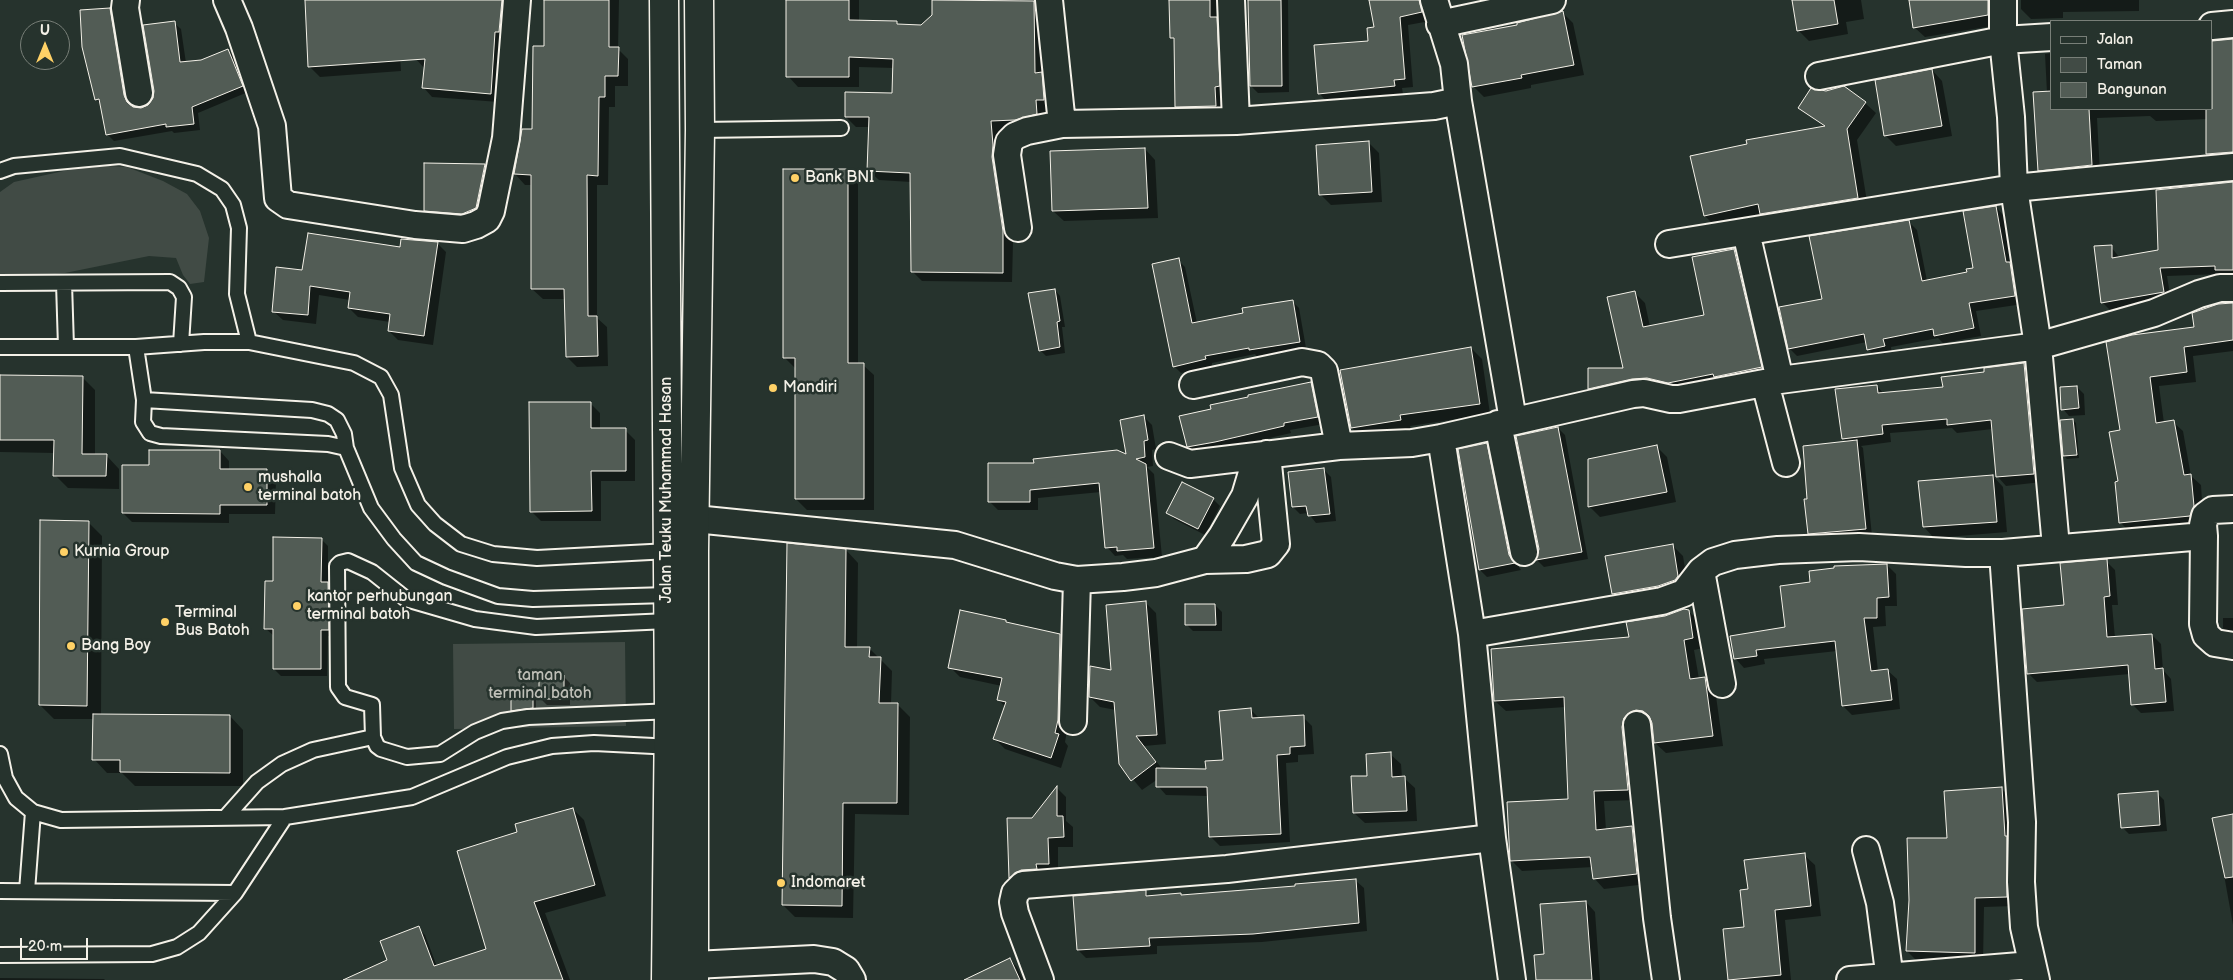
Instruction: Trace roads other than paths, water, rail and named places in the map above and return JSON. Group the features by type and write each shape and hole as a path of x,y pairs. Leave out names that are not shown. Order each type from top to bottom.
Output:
{"highway":[{"name":"Jalan Teuku Muhammad Hasan","path":"664,0 682,551 695,595 695,623 682,712"},
{"name":"Jalan Teuku Muhammad Hasan","path":"694,972 682,747 682,712 668,608 682,551 695,519 700,130 699,0"},
{"path":"668,608 695,595"},
{"path":"668,608 695,623"},
{"name":"Jalan Teuku Muhammad Hasan","path":"665,980 682,747"}],"street":[{"path":"126,0 125,8 139,93"},
{"path":"227,0 239,28 272,126 278,198 288,205 415,225 463,229 487,219 496,192 506,138 517,0"},
{"path":"1050,0 1062,124"},
{"path":"1231,0 1236,121"},
{"path":"1524,552 1454,64 1437,12 1552,0"},
{"path":"2003,0 2014,188 2038,346 2056,547"},
{"path":"2213,26 2233,24"},
{"path":"1818,76 2004,40 2050,37"},
{"path":"1018,228 1007,155 1010,142 1016,136 1027,131 1062,124 1236,121 1434,106 1458,101"},
{"path":"1669,244 2014,188 2233,167"},
{"path":"1746,232 1786,463"},
{"path":"1169,456 1190,464 1339,446 1412,443 1633,394 1644,393 1678,399 1773,382 2038,346 2154,313 2199,294 2220,288 2233,288"},
{"path":"1193,385 1302,362 1318,365 1324,371 1339,446"},
{"path":"1441,438 1472,634 1492,838 1512,980"},
{"path":"695,519 955,545 1055,576 1077,580 1156,573 1205,560 1246,559 1268,554 1276,544 1262,455"},
{"path":"1205,560 1222,536 1245,496 1262,455"},
{"path":"2233,509 2213,510 2205,516 2203,525 2203,624 2206,635 2215,643 2233,646"},
{"path":"1472,634 1662,601 1684,593 1701,571 1713,562 1723,558 1778,550 1859,547 1966,553 2003,552 2204,536"},
{"path":"1850,980 2034,973 2024,927 2021,882 2022,822 2003,552"},
{"path":"1701,571 1722,684"},
{"path":"1073,721 1077,580"},
{"path":"1637,725 1657,918 1666,980"},
{"path":"1040,980 1015,913 1013,902 1015,892 1023,885 1227,869 1492,838"},
{"path":"1866,850 1880,903 1890,978"},
{"path":"694,972 750,971 814,959 833,962 846,970 852,980"}],"lane":[{"path":"700,130 841,128"},
{"path":"0,171 14,166 120,156 197,174 222,189 233,205 239,228 237,294 249,342"},
{"path":"0,283 170,282 182,291 184,297 181,344"},
{"path":"64,283 66,347"},
{"path":"0,347 136,347 249,342 354,363 381,377 391,395 402,468 418,505 435,524 461,544 493,554 537,558 682,551"},
{"path":"136,347 144,400 143,422 150,433 154,435 328,444 346,448"},
{"path":"144,400 312,410 328,414 337,420 344,434 346,448 371,508 394,539 416,563 439,574 498,596 668,608"},
{"path":"668,608 536,626 475,619 406,599 372,572 348,561 338,566 338,687 345,697 372,705 373,738 377,746 407,757 440,754 475,732 502,721 528,717 682,712"},
{"path":"225,818 257,782 282,764 313,750 373,738"},
{"path":"0,754 5,778 16,798 34,812 61,820 285,817 412,797 508,757 552,746 594,743 682,747"},
{"path":"27,891 34,812"},
{"path":"0,954 152,954 177,947 199,933 235,892 285,817"},
{"path":"0,891 235,892"}],"place":[{"name":"Bank BNI","path":"795,178"},
{"name":"Mandiri","path":"773,388"},
{"name":"mushalla terminal batoh","path":"248,487"},
{"name":"Kurnia Group","path":"64,552"},
{"name":"kantor perhubungan terminal batoh","path":"297,606"},
{"name":"Terminal Bus Batoh","path":"165,622"},
{"name":"Bang Boy","path":"71,646"},
{"name":"Indomaret","path":"781,883"}],"park label":[{"name":"taman terminal batoh","path":"540,685"}]}
